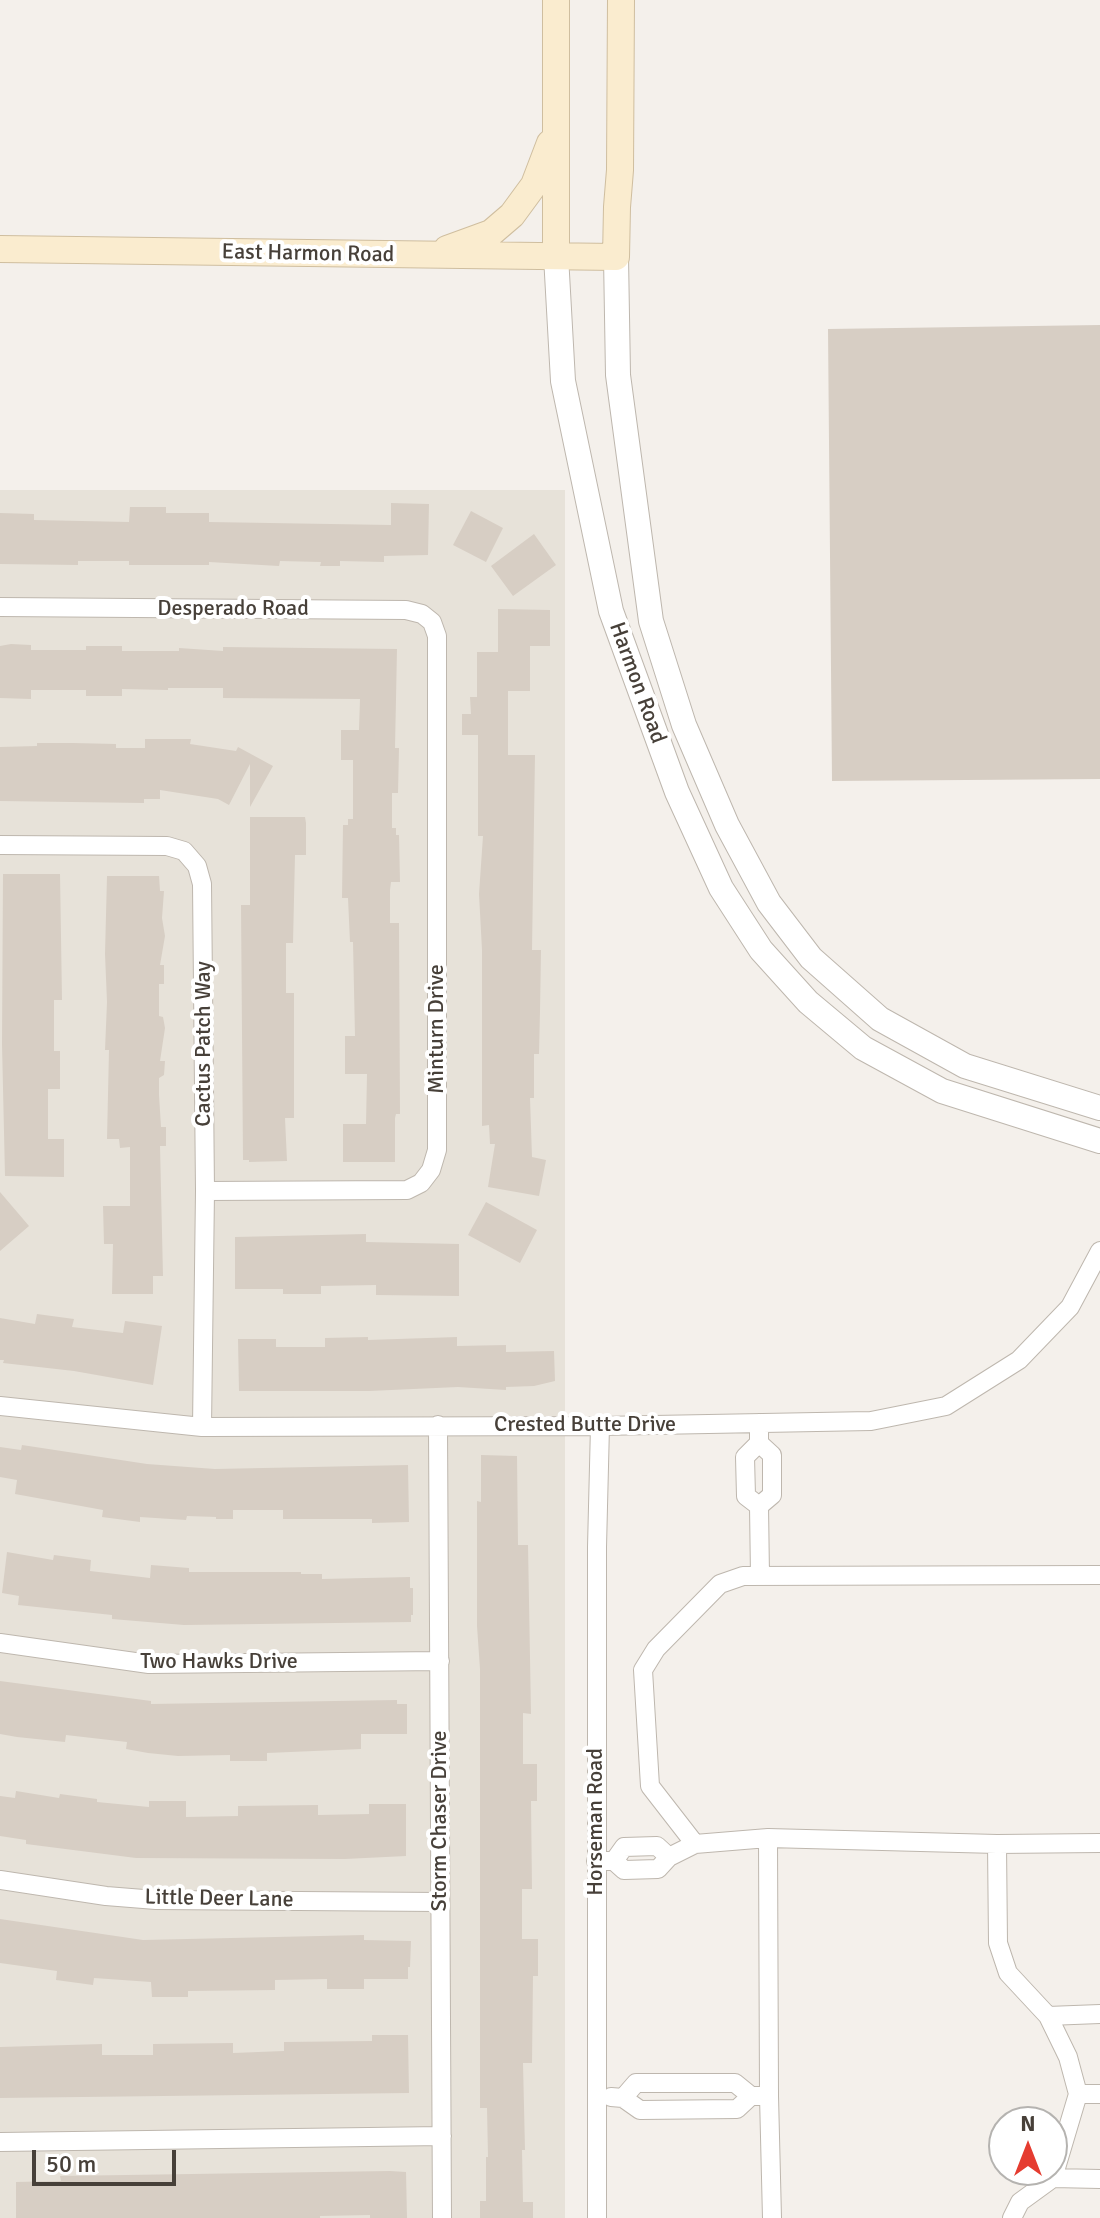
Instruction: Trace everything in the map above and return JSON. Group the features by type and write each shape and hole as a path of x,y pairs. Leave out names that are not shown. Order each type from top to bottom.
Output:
{"main road":[{"name":"Harmon Road","path":"556,0 556,256"},
{"name":"Harmon Road","path":"616,257 621,0"},
{"path":"430,256 491,233 512,215 534,185 556,128"},
{"name":"East Harmon Road","path":"0,249 616,257"}],"street":[{"name":"Harmon Road","path":"556,256 563,381 611,611 677,792 721,888 761,950 808,1002 863,1048 942,1091 1100,1141"},
{"name":"Harmon Road","path":"616,257 618,375 651,621 684,725 727,825 769,903 811,958 880,1019 965,1066 1100,1108"},
{"name":"Desperado Road","path":"0,607 406,610 422,614 432,622 437,636 437,653"},
{"name":"Minturn Drive","path":"205,1191 407,1190 421,1183 431,1170 437,1150 437,653"},
{"name":"Cactus Patch Way","path":"0,845 167,846 184,851 197,866 202,884 205,1191 202,1427"},
{"name":"Crested Butte Drive","path":"0,1406 202,1427 600,1426 871,1421 946,1406 1019,1360 1070,1307 1100,1251"},
{"path":"759,1423 759,1443 745,1457 746,1496 759,1506"},
{"name":"Storm Chaser Drive","path":"438,1425 442,2218"},
{"name":"Horseman Road","path":"597,2218 596,2097 605,1861 597,1547 600,1426"},
{"path":"759,1443 772,1455 772,1495 759,1506"},
{"path":"759,1506 760,1576"},
{"path":"695,1844 650,1786 643,1670 656,1649 720,1584 743,1576 1100,1575"},
{"name":"Two Hawks Drive","path":"0,1643 149,1664 440,1661"},
{"path":"605,1861 624,1870 658,1869 669,1857 695,1844 768,1838 997,1844 1100,1843"},
{"path":"768,1838 760,2096 772,2218"},
{"path":"997,1844 998,1943 1008,1973 1048,2016 1068,2057 1078,2094 1068,2128"},
{"name":"Little Deer Lane","path":"0,1880 156,1900 440,1902"},
{"path":"1048,2016 1100,2014"},
{"path":"623,2098 636,2083 735,2083 760,2096"},
{"path":"1078,2094 1100,2094"},
{"path":"596,2097 623,2098 640,2110 654,2110 737,2109 760,2096"},
{"path":"0,2142 442,2136"},
{"path":"1068,2178 1100,2179"},
{"path":"1012,2218 1020,2202 1042,2186"}],"shaded area":[{"path":"0,490 565,490 565,2218 0,2218"}],"building":[{"path":"1100,325 1100,779 832,781 828,329"},
{"path":"391,503 429,504 428,555 384,556 384,562 340,561 340,566 320,566 321,562 280,561 279,566 209,562 209,565 129,565 129,561 78,561 78,565 0,564 0,513 34,514 34,520 129,522 130,507 166,507 166,513 209,513 209,522 391,525"},
{"path":"471,511 503,528 486,562 453,545"},
{"path":"534,534 556,565 513,596 491,566"},
{"path":"498,609 550,610 550,646 530,646 530,691 508,691 508,755 535,755 532,950 541,950 539,1054 534,1054 534,1098 530,1098 532,1157 546,1160 539,1196 488,1187 495,1144 490,1144 489,1125 482,1126 479,894 483,836 478,836 478,735 462,735 462,714 471,714 470,697 477,697 477,652 498,652"},
{"path":"31,645 31,650 86,650 86,646 122,646 122,651 179,651 179,648 223,651 223,647 397,649 395,748 399,748 398,793 392,793 392,828 396,828 396,835 399,835 400,882 391,882 390,890 390,923 399,923 400,1114 396,1114 395,1118 395,1162 343,1162 343,1124 366,1124 367,1074 345,1074 345,1036 355,1036 353,942 350,942 348,898 342,898 343,825 348,825 348,819 353,819 353,760 341,760 341,730 359,730 360,699 223,698 223,688 122,689 122,696 86,696 86,690 31,690 31,699 0,698 0,646"},
{"path":"145,739 191,739 190,744 236,751 238,747 273,766 250,807 250,764 229,805 218,799 160,790 160,799 144,799 144,803 0,801 0,747 73,743 145,748"},
{"path":"250,817 305,817 306,823 306,855 295,855 293,943 286,943 286,993 294,993 294,1118 285,1118 287,1161 243,1160 241,905 250,905"},
{"path":"3,874 60,874 62,1000 54,1000 54,1051 60,1051 60,1089 48,1089 48,1139 64,1139 64,1177 5,1176"},
{"path":"107,876 159,876 160,891 164,891 162,918 165,936 160,965 164,965 164,984 159,984 159,1016 163,1017 165,1028 160,1061 165,1061 164,1075 159,1078 161,1127 166,1127 166,1146 160,1146 163,1276 153,1276 153,1294 112,1294 113,1244 104,1244 103,1206 130,1206 130,1147 120,1148 119,1139 107,1139"},
{"path":"0,1192 29,1226 0,1251"},
{"path":"486,1202 537,1230 520,1263 468,1235"},
{"path":"366,1234 366,1242 459,1244 459,1296 376,1295 376,1285 321,1286 321,1294 283,1294 283,1289 235,1289 235,1237"},
{"path":"37,1314 74,1319 72,1327 123,1333 125,1321 162,1326 153,1385 3,1363 4,1360 0,1360 0,1318 35,1324"},
{"path":"368,1337 368,1340 457,1337 457,1346 506,1345 506,1352 554,1351 555,1381 534,1386 506,1387 506,1390 458,1387 239,1391 238,1339 276,1339 276,1347 325,1347 325,1338"},
{"path":"22,1445 147,1464 215,1469 408,1465 409,1522 283,1519 283,1510 233,1510 233,1519 140,1517 140,1522 102,1517 103,1510 15,1494 17,1480 0,1477 0,1447 21,1450"},
{"path":"481,1455 517,1456 518,1545 528,1545 531,1714 523,1713 523,1764 537,1764 537,1801 531,1801 532,1889 522,1889 522,1939 538,1939 538,1976 533,1976 532,2063 523,2063 525,2150 522,2150 523,2202 533,2202 533,2218 480,2218 480,2201 486,2201 488,2157 487,2108 480,2108 477,1501 481,1502"},
{"path":"7,1552 53,1560 54,1555 91,1560 90,1571 150,1578 151,1565 189,1568 189,1572 301,1572 322,1574 322,1579 410,1577 413,1615 411,1622 184,1625 112,1619 112,1615 18,1605 19,1596 2,1593"},
{"path":"0,1681 151,1701 151,1704 397,1700 397,1704 407,1704 407,1734 361,1734 361,1749 267,1753 267,1761 230,1761 230,1755 148,1753 126,1749 127,1742 66,1735 65,1742 17,1737 0,1734"},
{"path":"16,1791 149,1807 149,1801 186,1801 186,1817 238,1816 238,1806 318,1805 318,1815 369,1814 369,1804 406,1804 406,1856 345,1859 136,1858 26,1844 26,1840 0,1836 0,1796 15,1798"},
{"path":"0,1919 143,1940 364,1935 364,1940 411,1941 410,1967 408,1979 364,1979 364,1989 327,1989 327,1979 275,1980 275,1990 188,1991 188,1997 152,1997 151,1982 94,1978 93,1985 56,1980 57,1971 0,1963"},
{"path":"372,2035 408,2035 409,2093 0,2098 0,2047 102,2044 102,2055 153,2055 153,2044 233,2043 233,2053 284,2051 284,2042 372,2041"},
{"path":"406,2172 407,2218 370,2218 370,2215 320,2218 16,2218 16,2182 61,2181 60,2176"}]}
